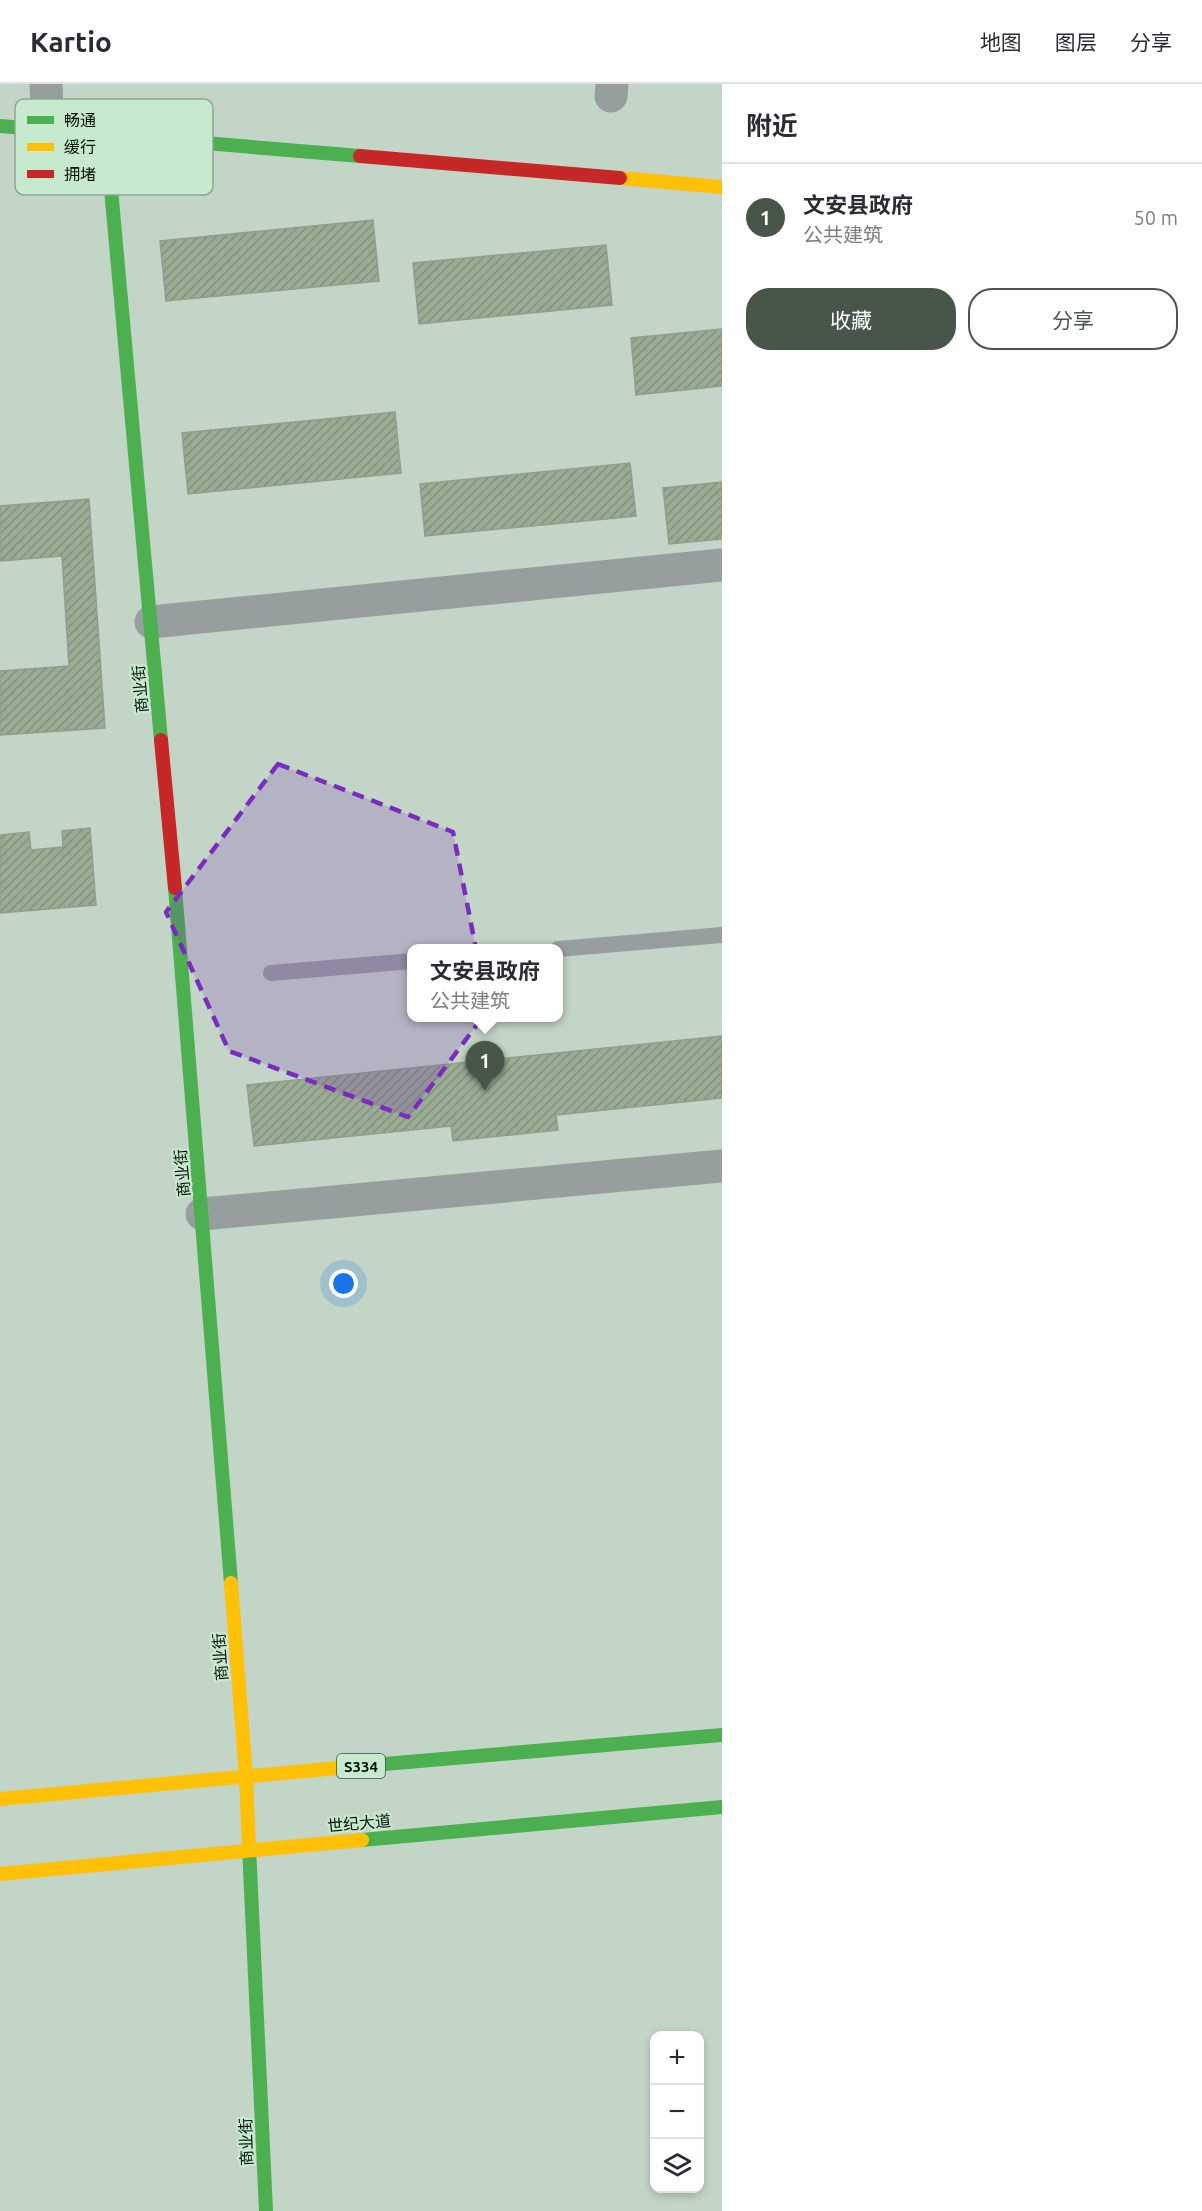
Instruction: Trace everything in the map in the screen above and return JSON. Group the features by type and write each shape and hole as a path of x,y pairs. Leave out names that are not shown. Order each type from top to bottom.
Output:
{"street":[{"path":"46,84 47,99"},
{"path":"0,126 15,127"},
{"path":"213,143 722,187"},
{"name":"商业街","path":"112,195 182,967 246,1776 266,2211"},
{"path":"151,622 722,565"},
{"path":"202,1214 722,1166"},
{"name":"S334","path":"0,1799 722,1736"},
{"name":"世纪大道","path":"0,1874 722,1807"}],"lane":[{"path":"563,949 722,935"},
{"path":"271,973 407,961"}],"highlighted area":[{"path":"278,764 453,832 488,1010 408,1117 229,1051 166,912"}],"building":[{"path":"373,220 379,281 166,301 160,241"},
{"path":"606,245 612,305 419,324 413,263"},
{"path":"722,329 722,386 636,395 631,338"},
{"path":"395,412 401,473 188,494 182,433"},
{"path":"630,463 636,516 425,536 420,484"},
{"path":"722,482 722,539 669,544 663,488"},
{"path":"89,499 105,728 0,735 0,671 69,666 62,556 0,561 0,506"},
{"path":"90,828 96,905 0,913 0,835 29,832 31,850 63,847 62,831"},
{"path":"722,1036 722,1098 556,1115 558,1130 453,1141 451,1126 254,1146 247,1085"}],"traffic: fast":[{"path":"0,126 15,127"},
{"path":"213,144 360,156"},
{"path":"112,195 161,740"},
{"path":"175,888 231,1583"},
{"path":"338,1768 722,1735"},
{"path":"362,1840 722,1807"},
{"path":"249,1847 266,2211"}],"traffic: slow":[{"path":"620,178 722,187"},
{"path":"231,1583 246,1776 249,1847"},
{"path":"0,1799 338,1768"},
{"path":"0,1874 362,1840"}],"traffic: jam":[{"path":"360,156 620,178"},
{"path":"161,740 175,888"}],"place":[{"name":"文安县政府","path":"485,1091"}]}
